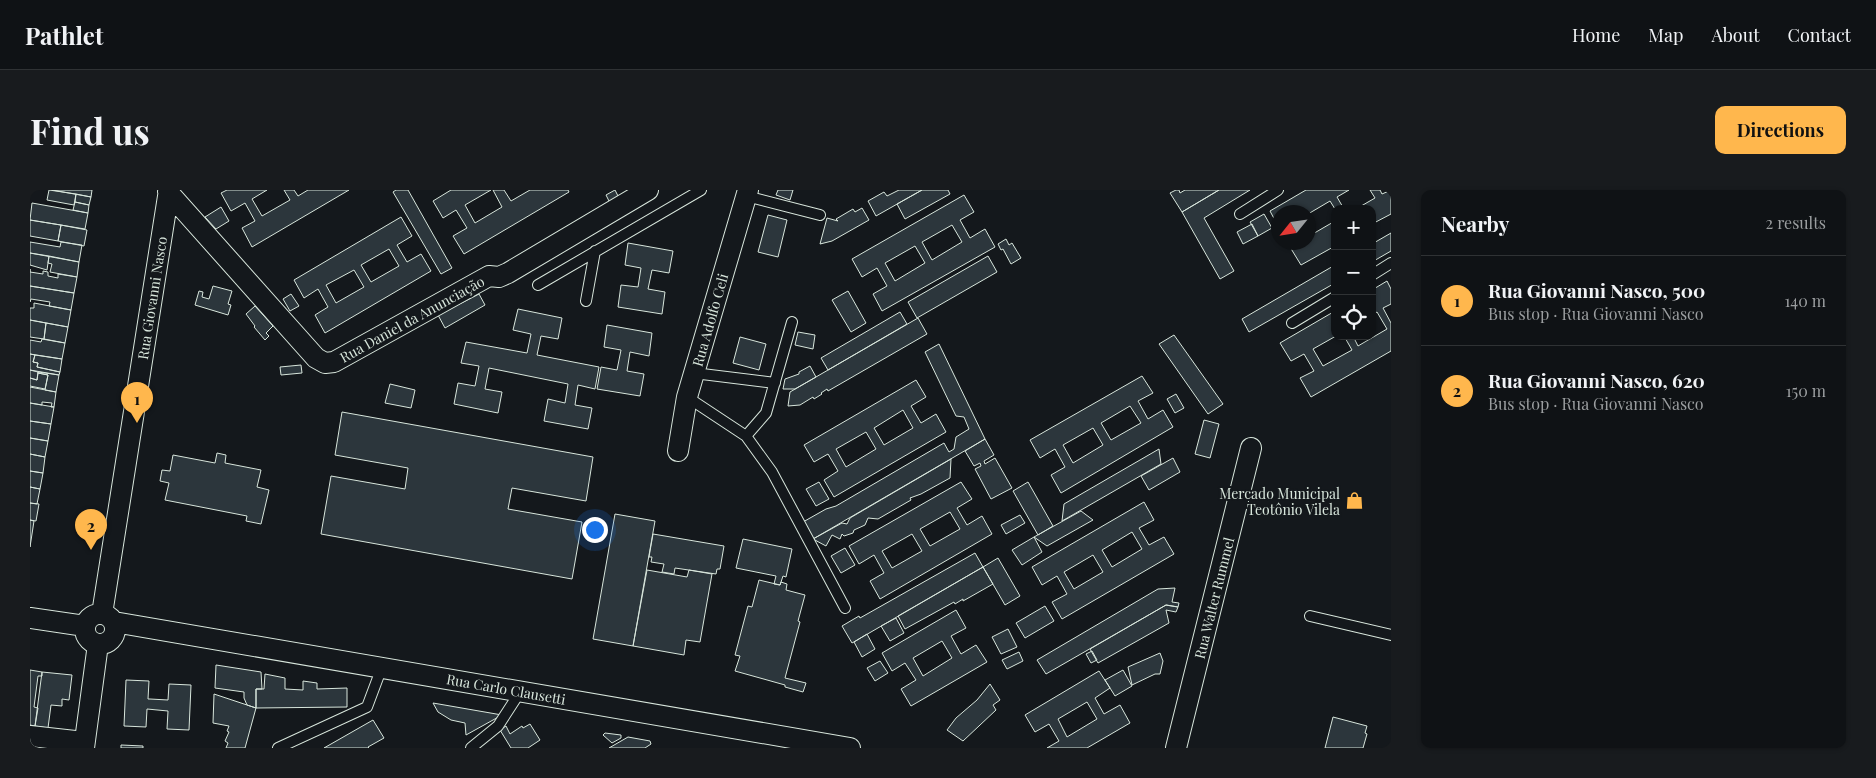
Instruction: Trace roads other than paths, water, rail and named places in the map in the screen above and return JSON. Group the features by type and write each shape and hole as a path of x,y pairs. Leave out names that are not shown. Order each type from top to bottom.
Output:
{"street":[{"name":"Rua Daniel da Anunciação","path":"169,191 316,358 325,363 334,362 489,276 498,277 508,273 648,190"},
{"name":"Rua Giovanni Nasco","path":"84,745 106,630 169,191"},
{"name":"Rua Adolfo Celi","path":"678,451 687,397 747,193"},
{"name":"Rua Walter Rummel","path":"1176,748 1251,448"},
{"path":"30,618 85,626 93,615 106,630"},
{"name":"Rua Carlo Clausetti","path":"106,630 163,631 850,748"},
{"path":"30,736 84,745"}],"lane":[{"path":"538,285 700,190"},
{"path":"1240,214 1278,190"},
{"path":"747,193 820,215"},
{"path":"586,301 595,251"},
{"path":"1376,272 1391,263"},
{"path":"1292,323 1331,299"},
{"path":"746,436 766,413 792,322"},
{"path":"694,373 774,383"},
{"path":"687,397 746,436 772,472 845,608"},
{"path":"1310,616 1391,635"},
{"path":"278,748 368,707 382,668"},
{"path":"471,748 498,726 520,692"}],"place":[{"name":"Rua Giovanni Nasco, 500","path":"137,423"},
{"name":"Mercado Municipal Teotônio Vilela","path":"1354,501"},
{"name":"Rua Giovanni Nasco, 620","path":"91,550"}]}
